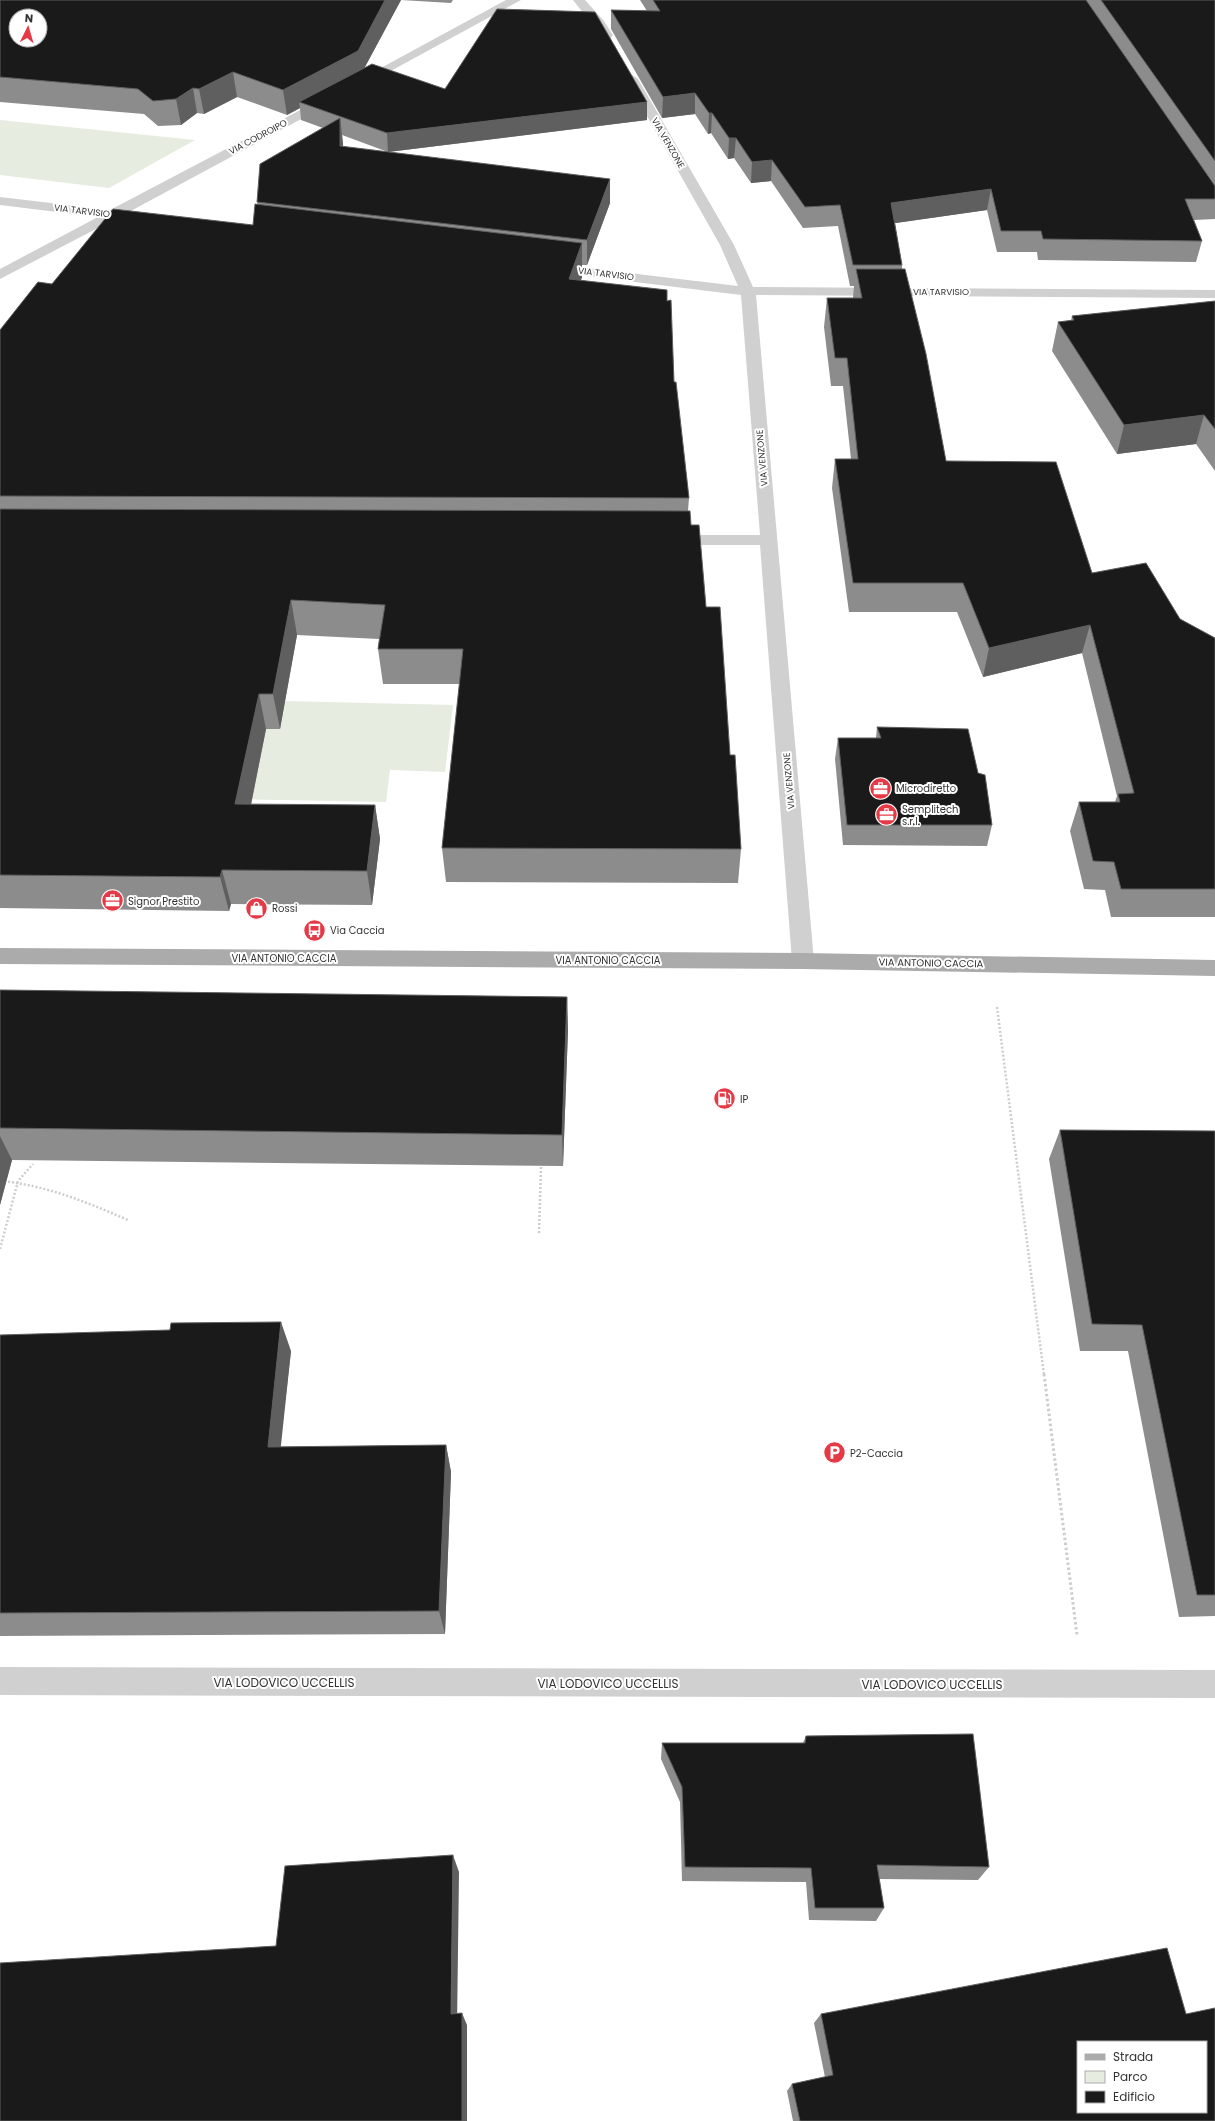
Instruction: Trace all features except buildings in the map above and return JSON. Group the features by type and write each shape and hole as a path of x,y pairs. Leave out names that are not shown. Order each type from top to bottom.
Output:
{"main road":[{"name":"VIA ANTONIO CACCIA","path":"0,956 803,961 1215,968"}],"street":[{"name":"VIA CODROIPO","path":"0,275 515,0"},
{"name":"VIA VENZONE","path":"579,0 600,24 620,58 727,245 748,291 803,961"},
{"name":"VIA TARVISIO","path":"0,202 151,220"},
{"name":"VIA TARVISIO","path":"536,266 748,291 1215,294"},
{"path":"658,540 769,540"},
{"name":"VIA LODOVICO UCCELLIS","path":"0,1681 1084,1685 1215,1684"}],"path":[{"path":"997,1004 1084,1685"},
{"path":"0,1249 18,1181 33,1164"},
{"path":"539,1233 541,1167"},
{"path":"0,1181 18,1181 63,1194 128,1220"}],"green space":[{"path":"0,120 195,140 109,188 0,175"},
{"path":"285,701 453,705 445,772 390,770 386,802 116,797"}],"place":[{"name":"Microdiretto","path":"880,788"},
{"name":"Semplitech s.r.l.","path":"886,815"},
{"name":"Signor Prestito","path":"112,901"},
{"name":"Rossi","path":"257,908"},
{"name":"Via Caccia","path":"314,930"},
{"name":"IP","path":"725,1099"},
{"name":"P2-Caccia","path":"835,1453"}]}
